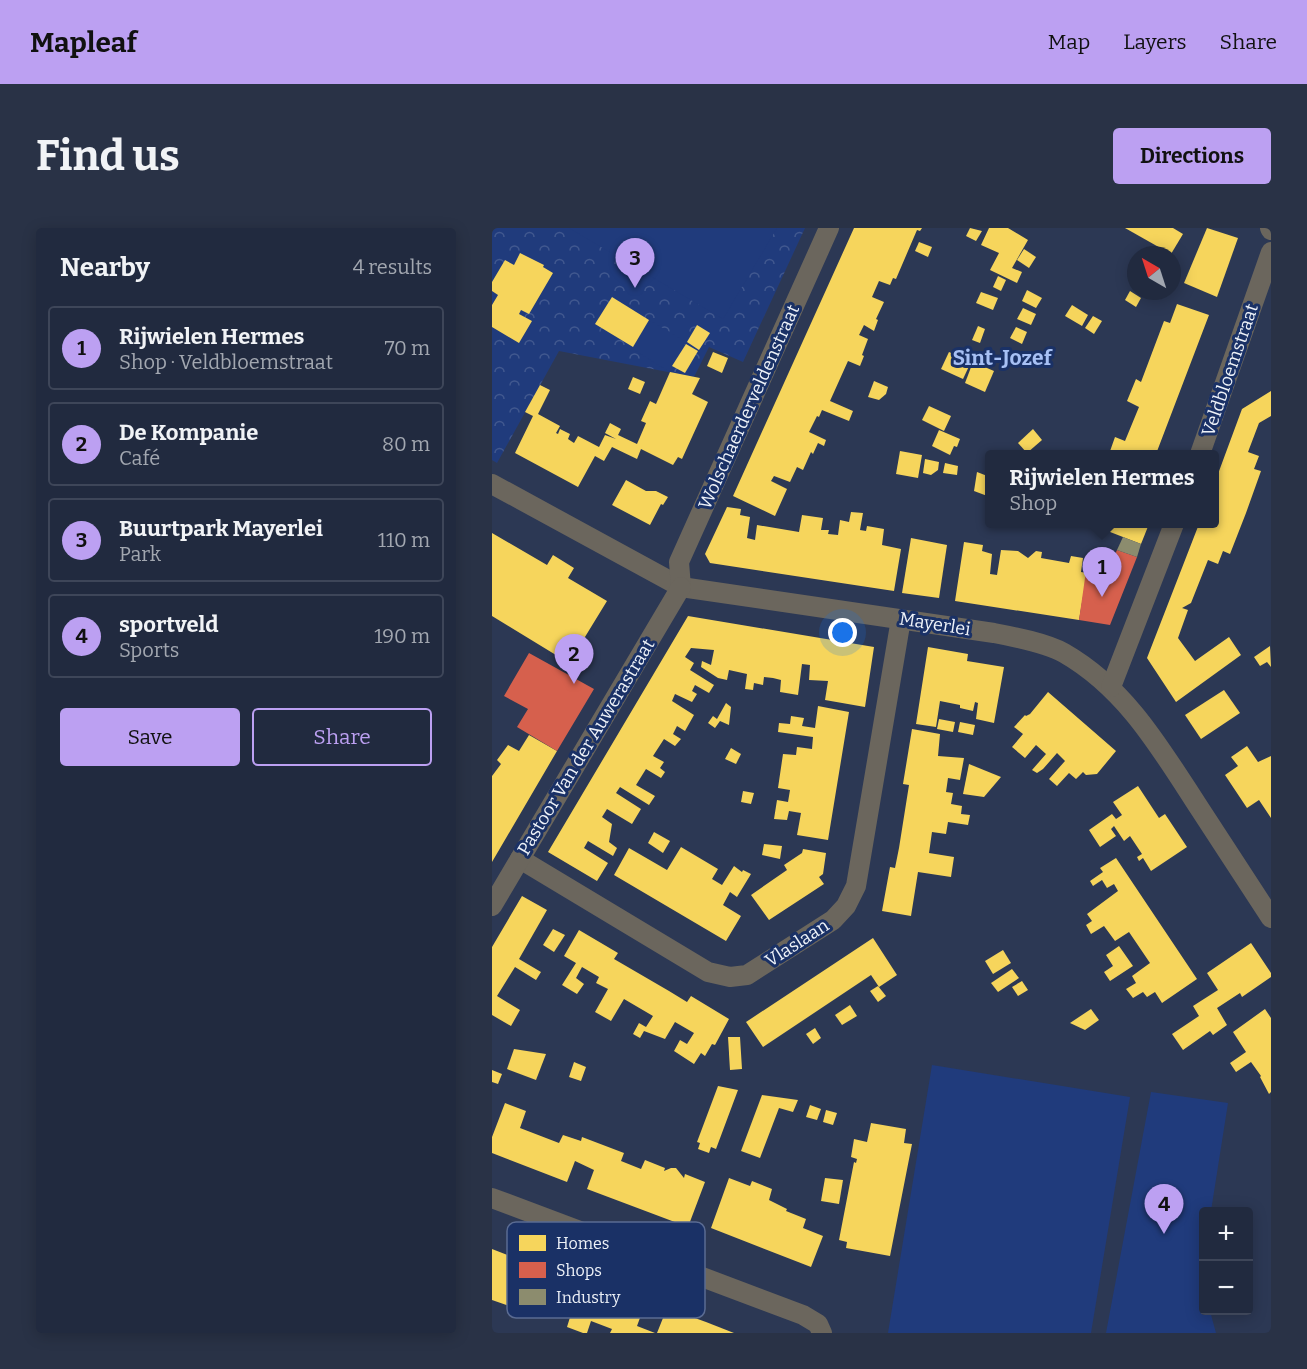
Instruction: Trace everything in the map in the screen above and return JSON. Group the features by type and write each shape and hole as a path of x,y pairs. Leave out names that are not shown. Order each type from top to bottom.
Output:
{"street":[{"name":"Wolschaerderveldenstraat","path":"681,587 679,562 829,228"},
{"name":"Veldbloemstraat","path":"1201,450 1271,252"},
{"name":"Mayerlei","path":"492,484 681,587 1014,636 1062,652 1087,667 1130,706 1271,918"},
{"path":"1111,687 1172,528"},
{"name":"Pastoor Van der Auwerastraat","path":"492,906 681,587"},
{"name":"Vlaslaan","path":"520,859 708,972 730,977 747,975 833,920 846,906 856,886 901,619"},
{"path":"492,1198 556,1222"},
{"path":"705,1278 803,1315 818,1324 822,1333"}],"green space":[{"path":"492,228 805,228 743,362 709,347 694,377 559,351 497,463 492,460"},
{"path":"569,228 777,228 723,319"},
{"path":"651,321 686,342 668,371 634,350"},
{"path":"932,1065 1130,1097 1091,1333 888,1333"},
{"path":"1151,1092 1228,1103 1212,1207 1199,1207 1199,1315 1211,1315 1216,1333 1106,1333"}],"building: Homes":[{"path":"854,228 922,228 920,231 917,230 896,279 893,278 890,285 879,281 872,297 884,302 876,319 878,320 874,331 864,325 859,335 868,339 860,366 848,361 830,401 853,411 849,421 822,410 819,417 817,416 809,432 826,440 824,446 818,443 803,470 797,467 790,482 774,476 771,481 787,489 775,516 733,496"},
{"path":"970,228 982,231 976,241 966,236"},
{"path":"989,228 1008,228 1028,240 1012,268 1022,272 1017,283 990,270 999,253 981,245"},
{"path":"1125,228 1173,228 1183,234 1176,246 1157,246"},
{"path":"1207,228 1238,238 1217,297 1184,283"},
{"path":"919,242 932,247 928,257 915,251"},
{"path":"1024,249 1036,257 1029,268 1017,260"},
{"path":"520,253 544,265 543,267 553,273 529,314 521,310 519,314 532,321 519,343 492,327 492,305 498,295 492,291 492,282 505,260 514,265"},
{"path":"998,276 1006,280 1001,291 993,287"},
{"path":"1027,290 1042,298 1036,308 1022,301"},
{"path":"981,292 998,298 993,310 976,303"},
{"path":"1127,296 1127,300 1140,300 1136,307 1125,300"},
{"path":"612,297 649,320 633,347 595,324"},
{"path":"1177,304 1209,315 1158,450 1110,450 1115,437 1125,441 1139,407 1127,401 1136,379 1141,382 1164,321 1170,323"},
{"path":"1072,305 1088,315 1082,326 1065,316"},
{"path":"1023,308 1036,314 1031,325 1017,319"},
{"path":"1093,316 1102,321 1094,334 1085,328"},
{"path":"697,325 710,333 699,350 687,342"},
{"path":"978,326 985,329 980,343 972,340"},
{"path":"1016,327 1027,332 1022,344 1010,338"},
{"path":"686,344 698,351 685,373 672,366"},
{"path":"713,352 728,358 722,373 707,366"},
{"path":"949,352 971,362 963,379 941,369"},
{"path":"973,362 994,371 985,392 965,383"},
{"path":"670,372 700,378 692,394 708,402 682,459 678,457 673,465 641,449 637,459 612,447 604,461 595,456 578,487 515,453 533,416 525,412 540,385 550,390 538,414 560,426 556,433 558,434 560,429 570,434 568,439 574,443 578,436 599,447 605,435 616,439 605,433 610,423 621,429 618,435 637,444 646,423 641,421 650,401 656,404"},
{"path":"633,377 645,382 640,394 628,389"},
{"path":"874,381 888,387 886,394 879,400 868,397"},
{"path":"1271,391 1271,416 1259,423 1248,452 1259,456 1254,469 1261,471 1230,554 1223,551 1218,564 1208,560 1191,603 1182,608 1188,610 1178,638 1195,661 1229,637 1241,655 1176,702 1147,658 1197,528 1219,528 1219,471 1242,409"},
{"path":"929,406 951,416 944,431 922,420"},
{"path":"1033,429 1042,440 1030,450 1024,450 1018,443"},
{"path":"939,430 960,439 950,455 932,446"},
{"path":"900,451 922,455 918,478 896,474"},
{"path":"925,459 939,462 938,470 931,475 923,473"},
{"path":"945,463 958,466 957,475 943,473"},
{"path":"977,472 985,475 985,495 974,491"},
{"path":"626,480 646,491 656,491 668,497 663,505 661,504 650,525 612,505"},
{"path":"727,507 741,509 740,515 750,517 747,538 755,540 757,525 799,532 802,515 823,518 821,530 829,530 828,534 838,535 840,520 849,522 851,512 863,513 860,530 866,531 867,526 884,529 882,545 901,549 894,591 710,563 705,554"},
{"path":"1106,528 1147,528 1141,544 1105,530"},
{"path":"492,533 547,565 553,555 574,568 568,578 607,601 569,663 492,616"},
{"path":"911,538 947,545 939,598 902,593"},
{"path":"964,542 983,545 982,551 992,554 990,574 997,575 1001,550 1018,551 1028,558 1036,551 1042,552 1041,558 1069,563 1071,556 1083,558 1081,572 1087,573 1079,620 955,601"},
{"path":"688,616 874,647 865,707 825,700 828,681 809,680 810,665 802,664 798,695 780,692 781,680 773,678 764,677 763,685 754,683 753,690 745,689 747,674 729,670 727,680 718,678 701,667 702,661 711,665 714,650 691,648 685,657 694,663 690,670 714,685 709,693 695,685 692,691 697,694 692,702 675,694 672,701 694,715 685,731 677,726 673,734 681,739 675,746 664,739 653,756 664,762 660,768 665,772 661,778 646,769 636,785 655,796 649,805 620,787 616,793 641,809 632,824 607,809 602,817 612,824 609,842 617,848 613,856 588,841 584,848 608,863 597,881 548,852"},
{"path":"1270,646 1271,667 1267,662 1260,666 1254,657"},
{"path":"928,647 968,654 967,661 1004,667 994,723 976,719 978,703 975,702 973,711 960,708 960,705 940,701 936,727 916,724"},
{"path":"1224,690 1240,713 1201,739 1185,715"},
{"path":"1048,692 1116,751 1097,774 1086,775 1083,772 1076,779 1069,773 1057,786 1049,779 1065,761 1057,753 1037,773 1032,770 1046,754 1036,745 1025,758 1012,747 1023,734 1014,727 1025,715 1030,714"},
{"path":"726,703 731,707 729,725 720,721 715,728 708,723 713,716 717,719"},
{"path":"818,706 849,712 828,840 797,835 801,813 789,811 787,820 774,819 777,800 788,802 790,790 778,788 783,754 796,755 797,747 812,749 813,737 778,732 779,723 790,724 791,716 804,718 802,726 815,728"},
{"path":"939,719 955,722 953,732 937,729"},
{"path":"960,722 975,725 973,735 958,732"},
{"path":"912,729 940,734 938,756 964,758 960,780 948,778 946,792 953,793 951,804 962,806 961,814 970,815 968,825 948,822 946,834 932,832 929,853 954,857 951,877 918,872 911,916 882,911 890,867 895,868 899,848 909,785 903,784"},
{"path":"529,735 557,751 492,862 492,776 501,764 497,760 508,745 519,751"},
{"path":"1247,746 1258,762 1271,756 1271,818 1259,800 1247,808 1225,775 1238,766 1231,757"},
{"path":"731,748 741,754 736,764 725,759"},
{"path":"969,764 1001,777 984,797 963,794"},
{"path":"1138,786 1159,818 1165,814 1187,847 1151,871 1143,858 1139,861 1137,857 1142,854 1130,836 1124,841 1114,826 1111,829 1116,836 1100,847 1089,830 1112,814 1116,819 1122,815 1113,802"},
{"path":"743,791 754,793 751,804 741,802"},
{"path":"654,832 670,841 663,853 648,843"},
{"path":"764,844 782,846 780,859 762,855"},
{"path":"681,847 718,869 712,879 722,885 734,866 742,872 743,870 751,874 737,897 730,892 723,905 741,916 726,941 614,875 629,848 667,870"},
{"path":"803,849 826,853 823,874 819,877 824,884 769,920 751,895 787,870 784,865 802,853"},
{"path":"1116,858 1197,979 1162,1003 1155,992 1147,997 1143,992 1133,998 1126,989 1136,983 1132,976 1150,963 1129,932 1115,941 1104,926 1091,934 1086,925 1092,921 1087,914 1118,891 1114,884 1107,888 1102,880 1093,886 1090,881 1103,872 1100,868"},
{"path":"522,896 547,910 519,959 541,972 536,980 515,967 497,996 520,1010 511,1026 492,1015 492,947"},
{"path":"553,929 565,935 554,952 543,945"},
{"path":"579,930 618,953 614,959 687,1002 691,996 729,1019 715,1045 712,1044 705,1056 701,1053 694,1064 674,1051 680,1040 687,1044 694,1033 675,1022 665,1039 644,1031 640,1038 633,1034 639,1023 646,1027 653,1016 624,999 611,1021 595,1012 608,989 596,983 599,977 582,967 576,978 584,984 577,994 562,985 576,963 564,956"},
{"path":"873,938 897,975 879,987 871,975 763,1047 746,1022"},
{"path":"1251,943 1271,973 1271,977 1242,997 1240,993 1217,1008 1227,1025 1213,1035 1210,1031 1183,1050 1172,1034 1199,1016 1193,1006 1218,990 1207,973"},
{"path":"1119,946 1133,966 1110,981 1104,972 1113,966 1106,955"},
{"path":"1003,950 1011,963 993,974 985,961"},
{"path":"1012,969 1019,978 998,992 991,983"},
{"path":"1022,981 1028,990 1018,996 1012,987"},
{"path":"878,986 886,996 878,1002 870,991"},
{"path":"850,1005 857,1016 842,1025 835,1015"},
{"path":"1091,1009 1099,1020 1085,1030 1070,1023"},
{"path":"1265,1009 1271,1018 1271,1092 1269,1094 1261,1076 1251,1062 1236,1072 1230,1063 1246,1052 1233,1032"},
{"path":"815,1028 821,1038 813,1044 806,1034"},
{"path":"728,1037 740,1037 742,1069 730,1070"},
{"path":"514,1049 546,1054 536,1080 507,1069"},
{"path":"574,1062 586,1067 581,1081 569,1077"},
{"path":"492,1070 502,1074 498,1084 492,1082"},
{"path":"718,1086 738,1090 716,1149 711,1147 709,1153 698,1149 700,1143 697,1142"},
{"path":"762,1095 798,1100 793,1112 779,1108 760,1158 741,1151"},
{"path":"505,1103 526,1111 520,1128 559,1143 563,1135 581,1141 582,1137 624,1153 621,1161 641,1169 645,1160 665,1168 664,1171 676,1168 684,1178 685,1174 705,1182 690,1222 675,1222 587,1189 594,1170 575,1161 567,1182 492,1153 492,1137"},
{"path":"810,1105 821,1109 817,1120 806,1117"},
{"path":"826,1110 837,1113 833,1125 823,1122"},
{"path":"871,1123 906,1129 904,1143 912,1144 890,1256 846,1248 847,1242 839,1240 854,1162 856,1163 857,1159 851,1157 854,1139 867,1142"},
{"path":"729,1178 750,1186 752,1181 772,1189 769,1200 787,1209 786,1211 806,1219 803,1228 823,1236 811,1267 711,1228"},
{"path":"825,1178 843,1180 839,1204 821,1201"},
{"path":"492,1249 507,1255 507,1305 492,1300"},
{"path":"570,1318 640,1318 637,1326 655,1333 610,1333 612,1329 591,1321 587,1333 567,1327"},
{"path":"663,1318 695,1318 734,1333 657,1333"}],"building: Shops":[{"path":"1117,550 1137,557 1110,625 1079,620 1086,571 1106,574"},
{"path":"529,653 594,689 557,751 517,727 528,709 504,696"}],"building: Industry":[{"path":"1123,537 1141,544 1137,557 1117,550"}],"place":[{"name":"Buurtpark Mayerlei","path":"635,288"},
{"name":"Rijwielen Hermes","path":"1102,597"},
{"name":"De Kompanie","path":"574,684"},
{"name":"sportveld","path":"1164,1234"}],"district":[{"name":"Sint-Jozef","path":"1002,358"}]}
